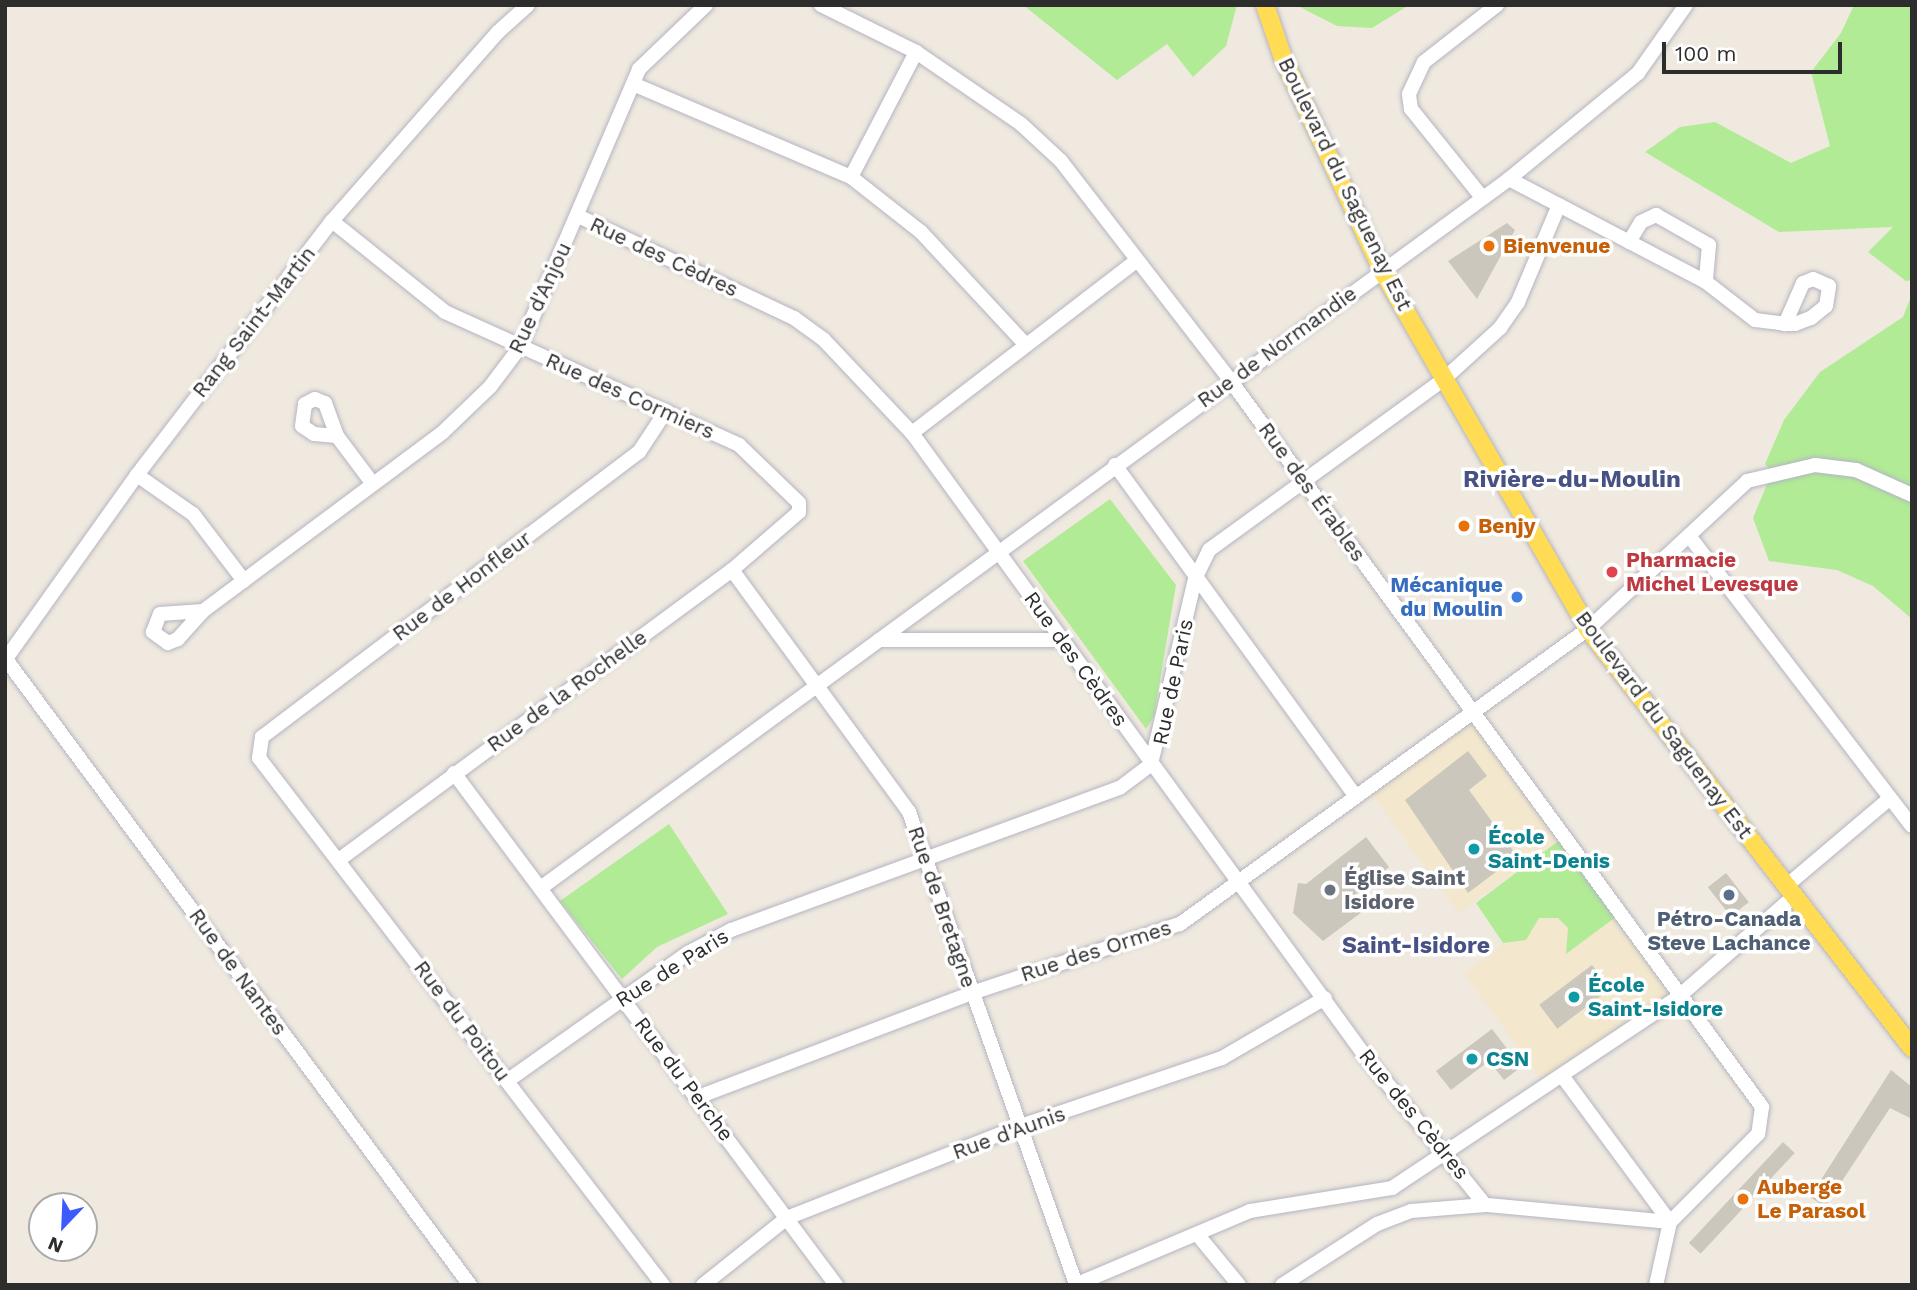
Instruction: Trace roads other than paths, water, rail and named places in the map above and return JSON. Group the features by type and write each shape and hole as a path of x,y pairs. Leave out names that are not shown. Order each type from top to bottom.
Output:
{"main road":[{"name":"Boulevard du Saguenay Est","path":"1265,5 1283,58 1382,272 1588,629 1912,1048"}],"street":[{"name":"Rang Saint-Martin","path":"6,659 136,475 332,221 528,5"},
{"name":"Rue d'Anjou","path":"203,611 443,432 490,387 520,347 633,84 655,51 706,5"},
{"name":"Rue des Érables","path":"821,5 916,52 1021,124 1061,161 1135,262 1230,380 1677,998 1762,1107 1758,1134 1670,1222"},
{"path":"1481,196 1411,109 1409,94 1424,62 1497,5"},
{"name":"Rue de Normandie","path":"542,887 1230,380 1382,272 1481,196 1509,179 1638,73 1686,5"},
{"path":"850,177 916,52"},
{"path":"633,84 850,177 921,232 1027,345"},
{"path":"1509,179 1706,282 1755,320 1784,324"},
{"name":"Rue de Paris","path":"507,1081 622,997 731,930 1121,787 1152,764 1195,579 1209,550 1302,478 1444,379 1500,328 1518,302 1559,205"},
{"path":"1629,242 1641,222 1656,215 1709,245 1706,282"},
{"name":"Rue des Cèdres","path":"578,216 794,318 824,340 912,433 1152,764 1240,879 1396,1097 1448,1152 1485,1205"},
{"name":"Rue des Cormiers","path":"332,221 446,312 739,445 799,503 792,518"},
{"path":"912,433 1135,262"},
{"name":"Rue de Honfleur","path":"259,758 262,737 639,452 666,411"},
{"path":"337,436 373,484"},
{"path":"1115,465 1195,579 1355,795"},
{"name":"Rue des Ormes","path":"698,1097 972,993 1180,923 1355,795 1471,716 1588,629 1690,537 1746,481 1772,471 1815,465 1856,470 1912,495"},
{"path":"136,475 193,514 244,581"},
{"name":"Rue de la Rochelle","path":"339,860 732,570 792,518"},
{"path":"1690,537 1889,799 1912,825"},
{"name":"Rue de Bretagne","path":"732,570 909,812 928,858 1018,1127 1075,1284"},
{"path":"879,640 1062,640"},
{"name":"Rue de Nantes","path":"6,659 470,1285"},
{"name":"Rue du Poitou","path":"259,758 663,1285"},
{"name":"Rue du Perche","path":"454,773 542,887 836,1285"},
{"path":"1075,1284 1250,1211 1392,1188 1563,1077 1677,998 1889,799"},
{"name":"Rue d'Aunis","path":"703,1285 787,1218 1018,1127 1222,1058 1325,998"},
{"path":"1563,1077 1670,1222 1656,1285"},
{"path":"1282,1285 1377,1224 1411,1211 1485,1205 1670,1222"},
{"path":"1197,1234 1239,1285"}],"place":[{"name":"Bienvenue","path":"1489,246"},
{"name":"Benjy","path":"1464,526"},
{"name":"Pharmacie Michel Levesque","path":"1612,572"},
{"name":"Mécanique du Moulin","path":"1517,597"},
{"name":"École Saint-Denis","path":"1474,849"},
{"name":"Église Saint Isidore","path":"1330,890"},
{"name":"Pétro-Canada Steve Lachance","path":"1729,895"},
{"name":"École Saint-Isidore","path":"1574,997"},
{"name":"CSN","path":"1472,1059"},
{"name":"Auberge Le Parasol","path":"1743,1199"}],"district":[{"name":"Rivière-du-Moulin","path":"1572,480"},
{"name":"Saint-Isidore","path":"1416,946"}]}
